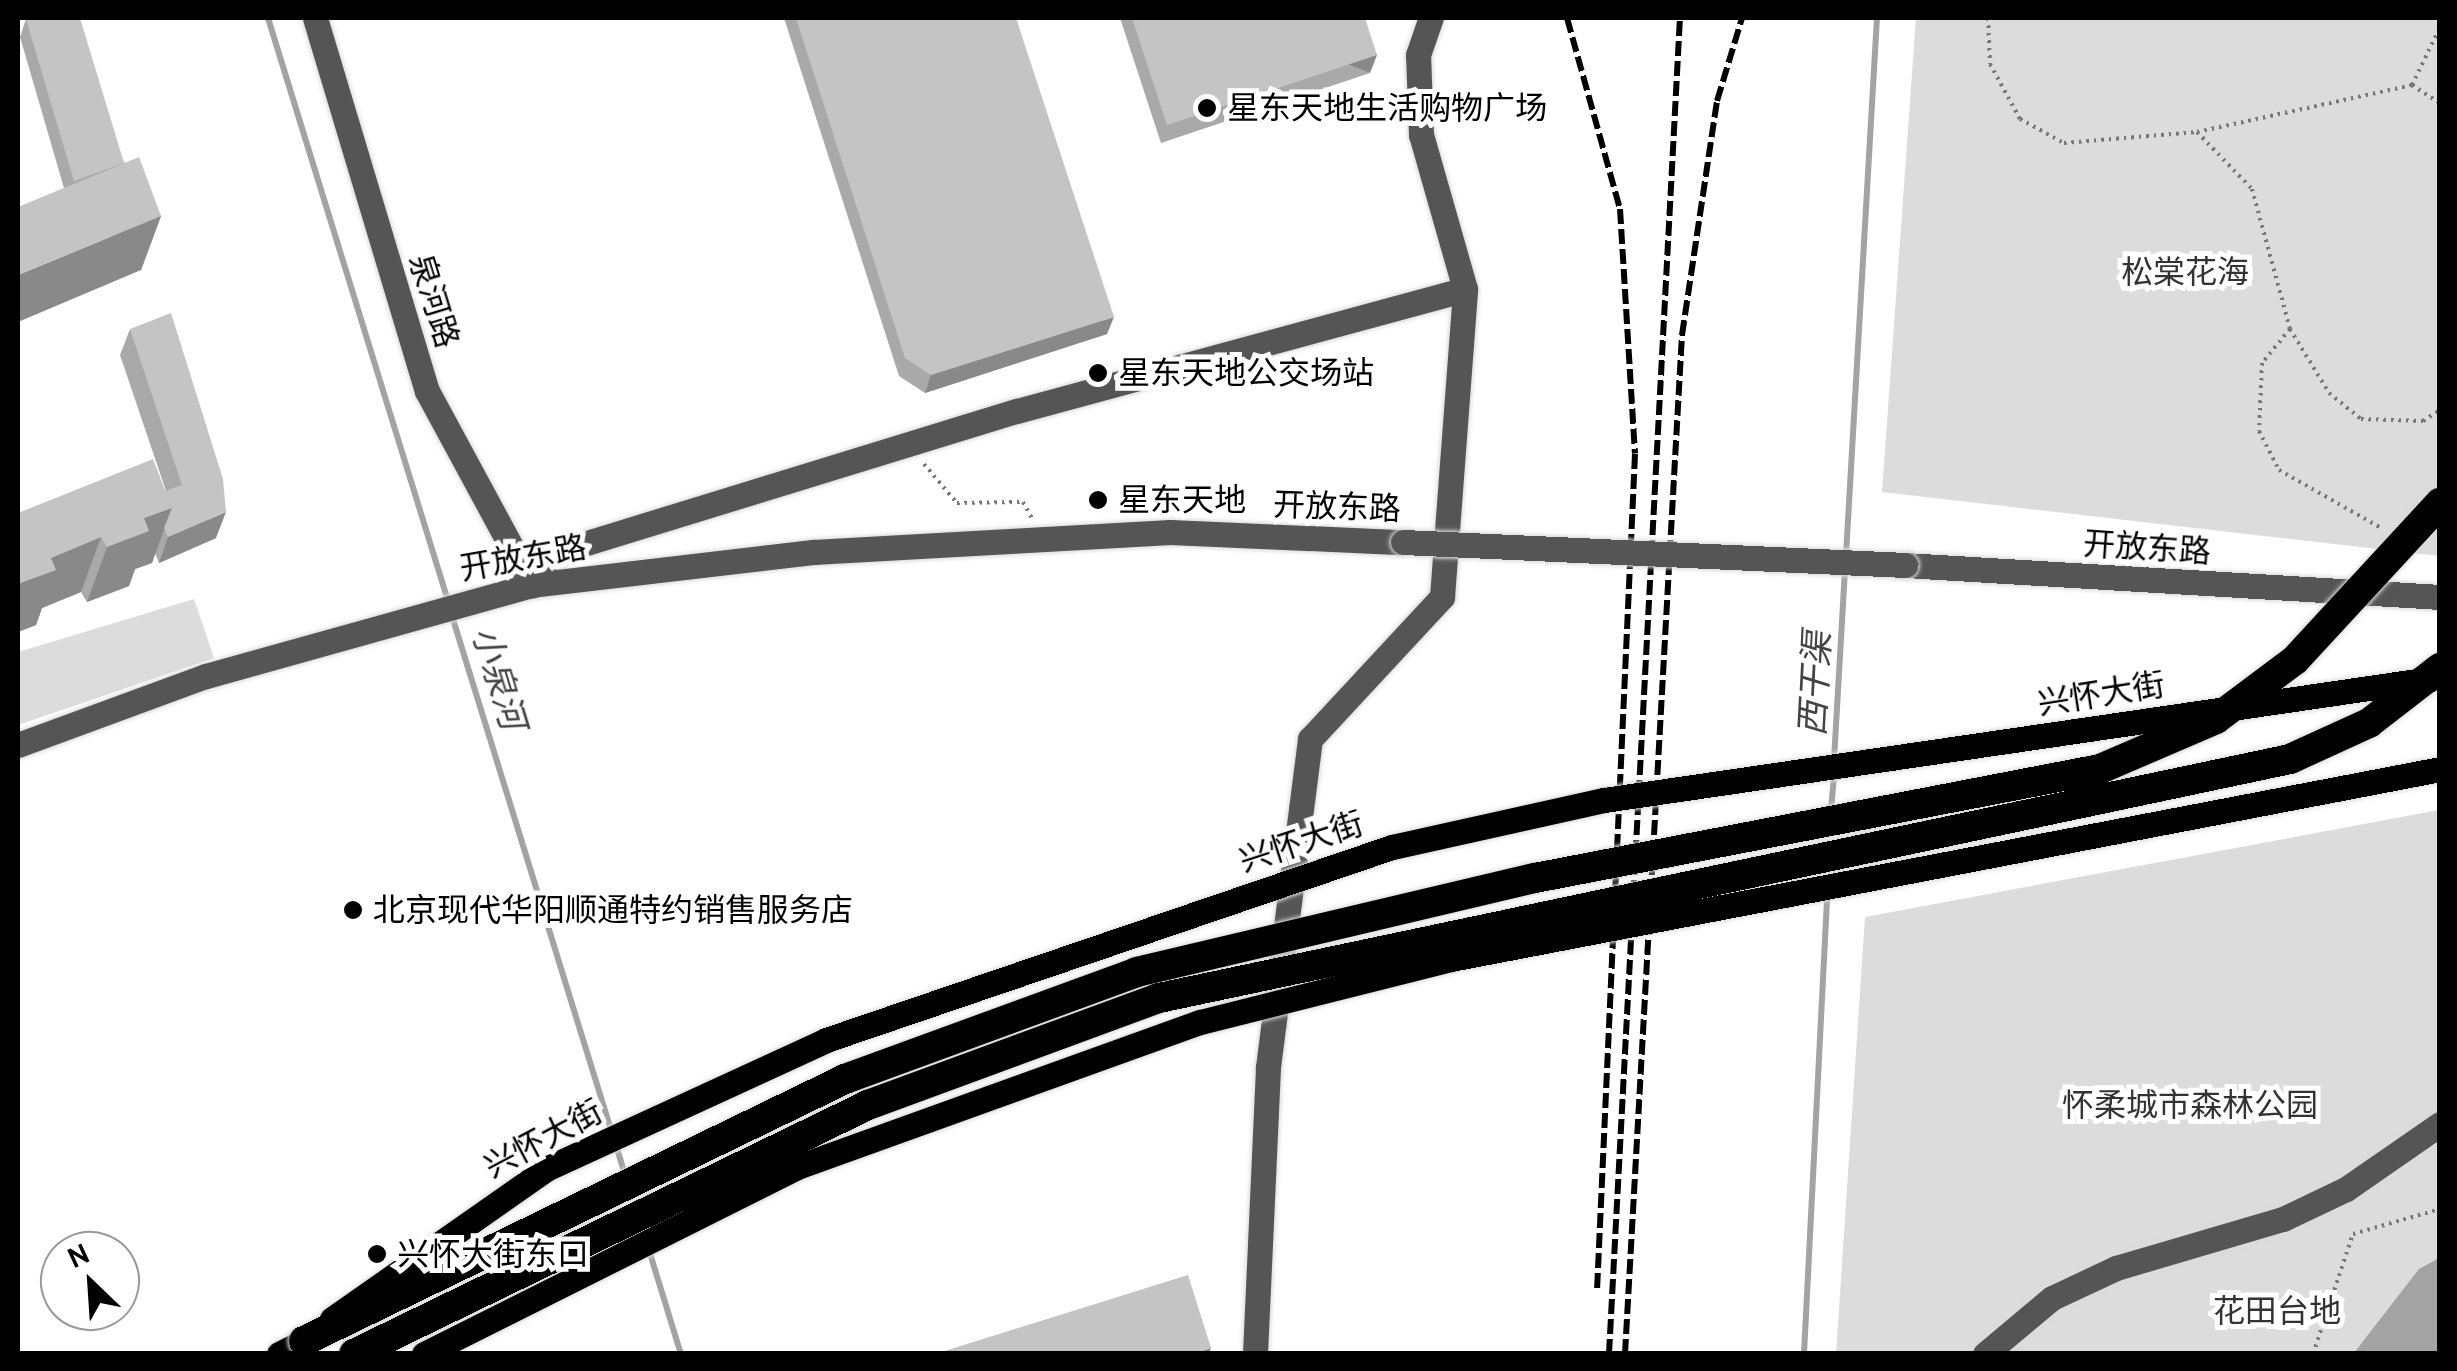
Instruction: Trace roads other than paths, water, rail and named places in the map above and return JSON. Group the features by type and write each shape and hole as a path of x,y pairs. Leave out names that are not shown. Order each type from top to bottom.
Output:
{"highway":[{"path":"292,1347 846,1079 1137,972 1535,878 2100,769 2216,720 2295,660 2440,503"},
{"path":"354,1354 868,1105 1160,998 1507,918 2290,759 2369,723 2440,668"}],"main road":[{"name":"兴怀大街","path":"292,1347 443,1233 546,1169 826,1040 1392,848 1604,800 2440,678"},
{"path":"424,1354 797,1167 1200,1022 1451,958 2440,769"}],"street":[{"name":"泉河路","path":"315,18 427,392 532,585"},
{"path":"1255,1354 1268,1067 1310,740 1442,597 1464,289 1421,135 1418,55 1430,18"},
{"path":"532,585 551,554 908,444 1464,289"},
{"name":"开放东路","path":"18,745 415,613 532,585 813,552 1170,532 1905,565 2440,597"},
{"path":"1986,1354 2052,1298 2116,1268 2284,1218 2346,1189 2440,1124"}],"waterway":[{"name":"小泉河","path":"268,18 449,604"},
{"name":"西干渠","path":"1846,555 1877,18"},
{"name":"西干渠","path":"1834,760 1845,568"},
{"name":"小泉河","path":"452,616 611,1130"},
{"name":"西干渠","path":"1831,810 1834,773"},
{"name":"西干渠","path":"1804,1354 1827,892"},
{"name":"小泉河","path":"615,1142 626,1177"},
{"name":"小泉河","path":"648,1247 681,1354"}],"railway":[{"path":"1567,18 1620,209 1635,454 1597,1291"},
{"path":"1609,1354 1680,18"},
{"path":"1625,1354 1682,335 1717,101 1742,18"}],"place":[{"name":"星东天地生活购物广场","path":"1207,108"},
{"name":"星东天地公交场站","path":"1098,373"},
{"name":"星东天地","path":"1098,500"},
{"name":"北京现代华阳顺通特约销售服务店","path":"353,910"},
{"name":"兴怀大街东口","path":"377,1254"}],"park label":[{"name":"松棠花海","path":"2185,272"},
{"name":"怀柔城市森林公园","path":"2190,1105"},
{"name":"花田台地","path":"2277,1311"}]}
